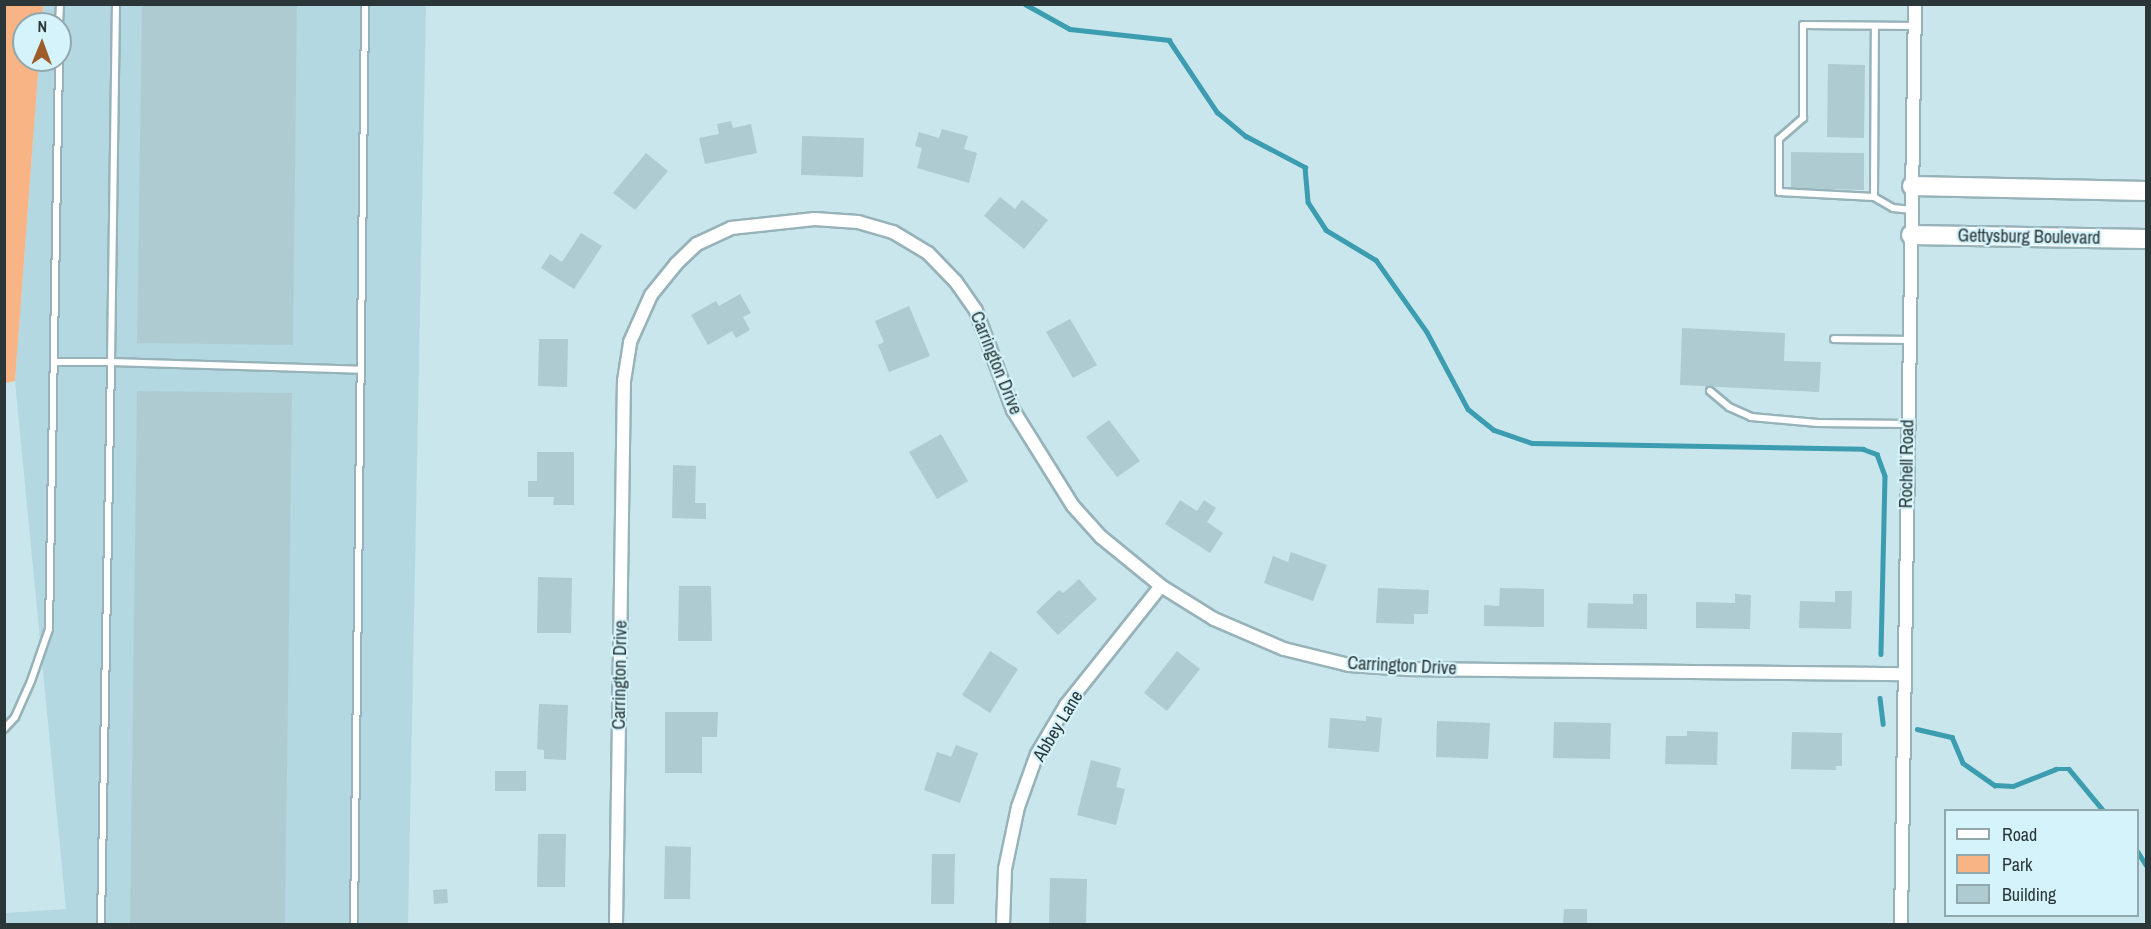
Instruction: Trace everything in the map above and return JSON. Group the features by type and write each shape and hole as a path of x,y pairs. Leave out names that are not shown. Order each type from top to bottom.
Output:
{"street":[{"name":"Rochell Road","path":"1901,924 1903,674 1915,4"},
{"path":"1912,186 2146,191"},
{"name":"Carrington Drive","path":"616,924 624,381 630,342 651,295 697,244 731,228 815,219 858,222 894,232 928,253 956,282 976,311 1013,410 1073,506 1101,537 1161,586 1214,619 1284,649 1349,665 1409,669 1903,674"},
{"name":"Gettysburg Boulevard","path":"1911,235 2146,239"},
{"name":"Abbey Lane","path":"1003,924 1005,869 1018,807 1037,754 1066,705 1161,586"}],"lane":[{"path":"101,924 116,4"},
{"path":"354,924 366,4"},
{"path":"1912,210 1893,208 1874,196 1779,192 1779,139 1803,118 1803,25 1915,26"},
{"path":"1874,196 1875,26"},
{"path":"4,729 15,717 32,681 49,629 56,362 59,72"},
{"path":"1834,339 1909,340"},
{"path":"56,362 361,370"},
{"path":"1710,391 1729,407 1751,417 1818,423 1908,424"}],"shaded area":[{"path":"43,5 426,5 408,924 5,924 5,913 66,909 15,381 38,72 72,72 72,12 43,12"}],"green space":[{"path":"4,5 43,5 43,12 12,12 12,72 38,72 15,381 5,383"}],"building":[{"path":"142,4 297,4 293,345 137,343"},
{"path":"1828,64 1865,65 1864,138 1827,137"},
{"path":"731,121 733,128 751,124 757,153 705,164 699,138 719,134 717,124"},
{"path":"942,129 968,136 964,149 977,153 969,183 917,168 922,148 915,146 919,132 939,138"},
{"path":"802,136 864,138 863,177 801,175"},
{"path":"1791,152 1864,153 1864,190 1791,188"},
{"path":"646,153 668,171 635,210 613,193"},
{"path":"1000,197 1015,209 1022,200 1048,220 1024,249 984,216"},
{"path":"581,233 602,246 574,289 541,268 550,254 562,262"},
{"path":"740,294 751,313 743,317 750,330 736,338 732,331 708,345 691,315 716,301 719,306"},
{"path":"909,306 930,356 889,372 878,345 884,342 875,321"},
{"path":"1070,319 1097,365 1073,378 1046,332"},
{"path":"1682,328 1785,333 1784,361 1821,362 1819,392 1680,385"},
{"path":"539,339 568,339 567,387 538,386"},
{"path":"137,391 292,393 285,924 130,924"},
{"path":"1109,420 1140,461 1117,477 1086,437"},
{"path":"941,434 968,481 937,499 909,452"},
{"path":"537,452 574,452 574,505 553,505 554,497 528,497 528,481 537,481"},
{"path":"673,465 696,466 695,503 706,503 706,519 672,518"},
{"path":"1180,500 1197,511 1204,500 1216,508 1207,522 1223,533 1210,553 1165,524"},
{"path":"1291,552 1327,565 1313,601 1264,583 1273,556 1288,562"},
{"path":"538,577 572,578 571,633 537,633"},
{"path":"1079,579 1097,599 1058,635 1036,612 1059,590 1063,593"},
{"path":"679,586 711,586 712,641 678,641"},
{"path":"1378,588 1429,590 1428,614 1414,614 1414,624 1376,623"},
{"path":"1500,588 1544,589 1544,627 1484,626 1484,605 1499,606"},
{"path":"1835,591 1852,591 1851,629 1799,628 1800,601 1835,602"},
{"path":"1633,594 1647,594 1647,629 1587,628 1588,603 1633,604"},
{"path":"1735,594 1751,595 1750,629 1696,628 1696,602 1735,603"},
{"path":"990,651 1018,669 990,713 962,695"},
{"path":"1177,651 1200,669 1167,711 1144,693"},
{"path":"539,704 568,705 566,760 544,759 544,750 537,749"},
{"path":"665,712 718,712 717,737 702,737 702,773 665,773"},
{"path":"1366,716 1382,718 1379,752 1328,748 1330,718 1366,721"},
{"path":"1437,721 1490,723 1488,759 1436,757"},
{"path":"1554,722 1611,723 1610,759 1553,758"},
{"path":"1687,731 1718,732 1717,765 1665,764 1666,736 1687,736"},
{"path":"1792,732 1842,733 1842,766 1836,766 1836,770 1791,769"},
{"path":"956,745 978,753 960,803 924,790 937,752 951,757"},
{"path":"1091,760 1121,768 1116,787 1125,789 1116,825 1077,815"},
{"path":"495,771 526,771 526,791 495,791"},
{"path":"538,834 566,834 565,887 537,887"},
{"path":"665,846 691,847 690,899 664,899"},
{"path":"932,854 955,854 954,904 931,904"},
{"path":"1050,878 1087,879 1086,924 1049,924"},
{"path":"447,889 448,903 434,904 433,890"},
{"path":"1564,909 1587,909 1587,924 1563,924"}],"waterway":[{"path":"1025,4 1070,29 1169,40 1217,112 1246,136 1305,167 1308,202 1326,230 1376,260 1427,332 1468,409 1494,430 1532,443 1863,449 1877,454 1885,476 1881,654"},
{"path":"1880,698 1883,724"},
{"path":"1917,729 1952,737 1963,763 1995,785 2013,786 2056,769 2069,769 2102,809"},
{"path":"2139,854 2146,865"}]}
